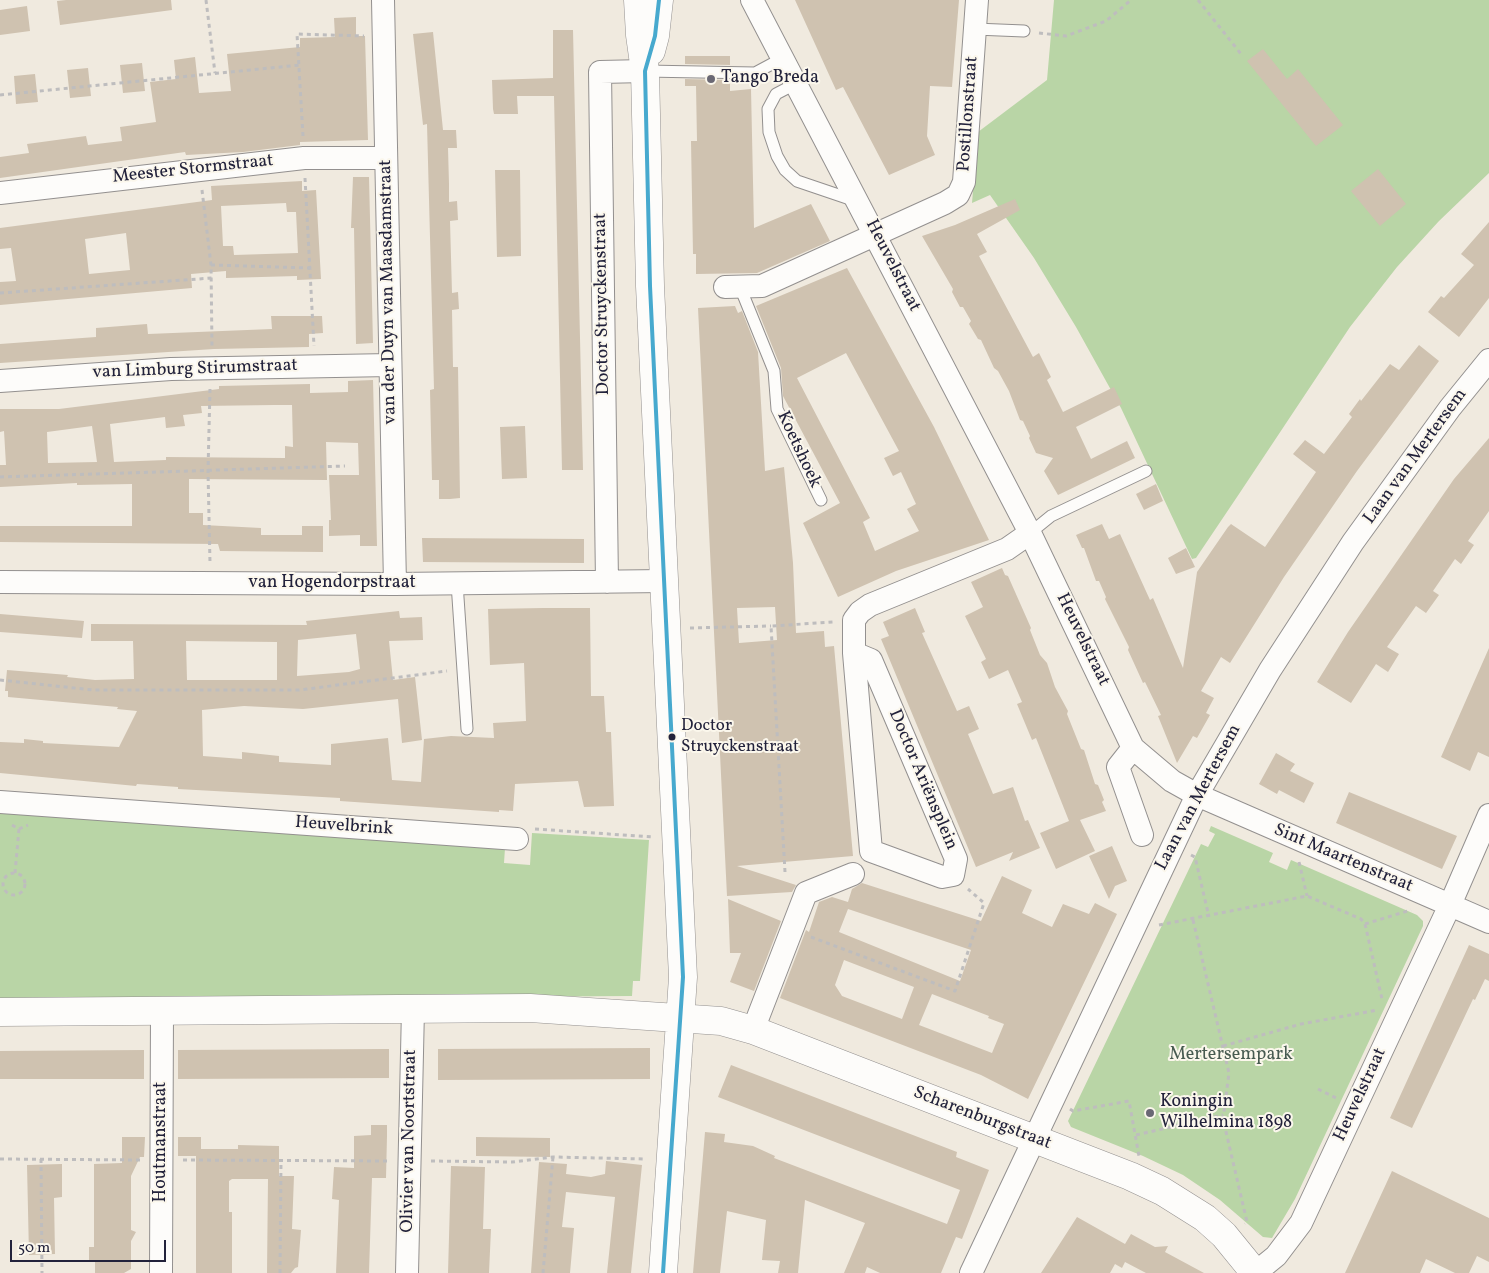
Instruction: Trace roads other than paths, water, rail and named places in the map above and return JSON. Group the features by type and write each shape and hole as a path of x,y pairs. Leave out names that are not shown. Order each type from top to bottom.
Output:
{"street":[{"name":"van der Duyn van Maasdamstraat","path":"383,0 394,584"},
{"path":"638,0 645,72 650,286 683,970 682,1017 663,1273"},
{"path":"645,72 655,36 659,0"},
{"name":"Heuvelstraat","path":"752,0 1030,533 1133,748 1172,781 1197,795"},
{"name":"Postillonstraat","path":"875,234 945,203 958,195 964,182 977,0"},
{"name":"Doctor Struyckenstraat","path":"607,582 600,72 645,72"},
{"name":"Meester Stormstraat","path":"0,193 199,168 304,158 386,158"},
{"name":"Koetshoek","path":"732,287 762,286 875,234"},
{"name":"Laan van Mertersem","path":"971,1273 1197,795 1270,670 1342,558 1423,445 1489,360"},
{"name":"van Limburg Stirumstraat","path":"0,381 212,367 390,365"},
{"name":"Doctor Ariënsplein","path":"854,652 871,660 956,860 953,875 942,877 871,851 854,652 854,620 860,612 870,605 1007,549 1030,533"},
{"name":"van Hogendorpstraat","path":"0,582 394,584 664,581"},
{"path":"1133,748 1118,767 1142,835"},
{"name":"Sint Maartenstraat","path":"1197,795 1489,922"},
{"name":"Heuvelbrink","path":"0,802 517,840"},
{"name":"Heuvelstraat","path":"1255,1273 1276,1256 1301,1223 1450,905 1489,815"},
{"path":"753,1030 806,893 853,874"},
{"path":"0,1012 530,1008 682,1017"},
{"name":"Olivier van Noortstraat","path":"407,1273 413,1009"},
{"name":"Houtmanstraat","path":"161,1273 162,1011"},
{"name":"Scharenburgstraat","path":"682,1017 722,1021 753,1030 1130,1176 1205,1218 1228,1240 1255,1273"}],"lane":[{"path":"975,29 1024,31"},
{"path":"645,72 755,73 783,58"},
{"path":"796,83 776,94 768,108 768,126 777,156 785,170 796,181 858,201"},
{"name":"Koetshoek","path":"732,287 774,370 777,409 821,500"},
{"path":"1030,533 1051,516 1146,471"},
{"path":"457,583 467,729"}],"place":[{"name":"Tango Breda","path":"711,79"},
{"name":"Doctor Struyckenstraat","path":"672,737"},
{"name":"Koningin Wilhelmina 1898","path":"1150,1113"}],"park label":[{"name":"Mertersempark","path":"1231,1056"}]}
